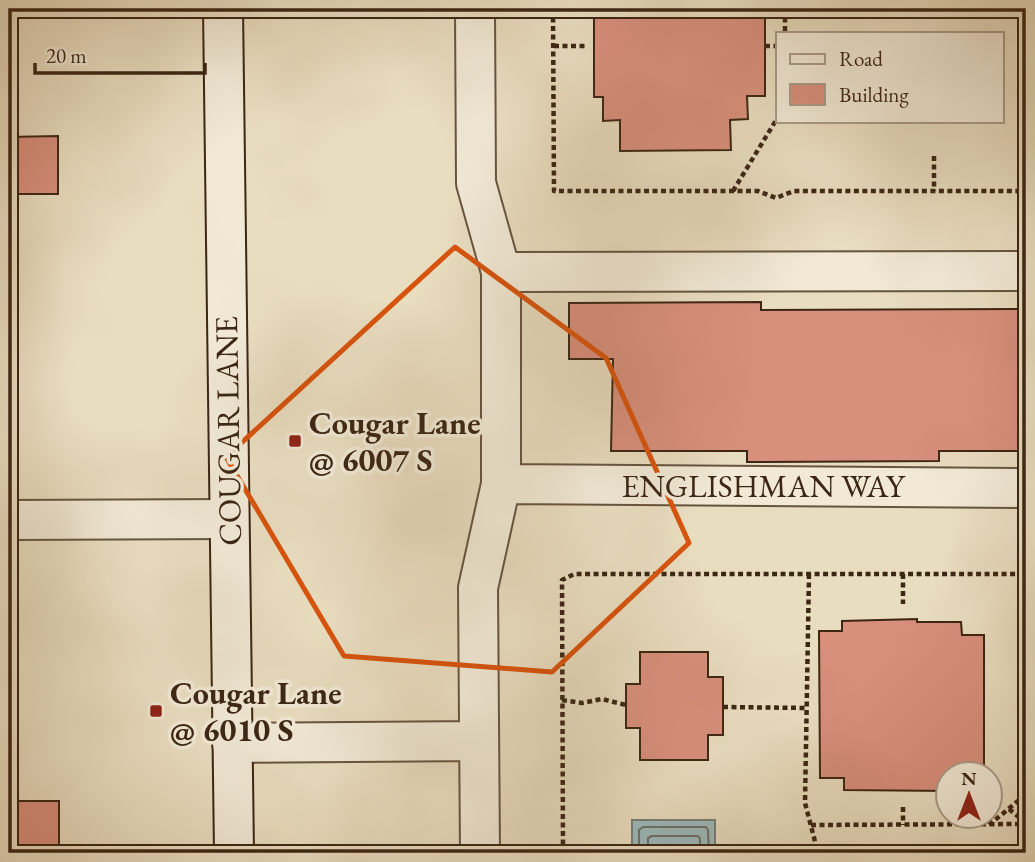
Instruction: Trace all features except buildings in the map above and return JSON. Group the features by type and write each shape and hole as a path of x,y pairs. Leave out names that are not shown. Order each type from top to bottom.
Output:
{"street":[{"name":"COUGAR LANE","path":"223,9 234,853"},
{"path":"475,9 476,183 501,272 501,484 478,588 480,853"},
{"path":"501,272 1026,271"},
{"name":"ENGLISHMAN WAY","path":"501,484 1026,488"},
{"path":"9,520 229,519"},
{"path":"232,743 478,741"}],"path":[{"path":"553,9 554,191 758,191 776,198 794,191 1026,191"},
{"path":"785,9 785,32"},
{"path":"554,47 587,46"},
{"path":"765,46 776,46"},
{"path":"733,191 776,120"},
{"path":"934,156 934,191"},
{"path":"563,853 560,592 562,580 574,574 1026,574 1024,796 1004,812"},
{"path":"809,574 805,803 818,853"},
{"path":"903,574 903,604"},
{"path":"562,701 582,703 602,699 626,705"},
{"path":"723,707 808,708"},
{"path":"903,807 903,825"},
{"path":"1009,808 1026,823"},
{"path":"1004,824 1026,823"},
{"path":"811,825 934,825"}],"highlighted area":[{"path":"455,247 606,358 689,543 552,672 344,656 226,457"}],"water":[{"path":"632,820 715,820 715,853 632,853"}],"place":[{"name":"Cougar Lane @ 6007 S","path":"295,441"},
{"name":"Cougar Lane @ 6010 S","path":"156,711"}]}
